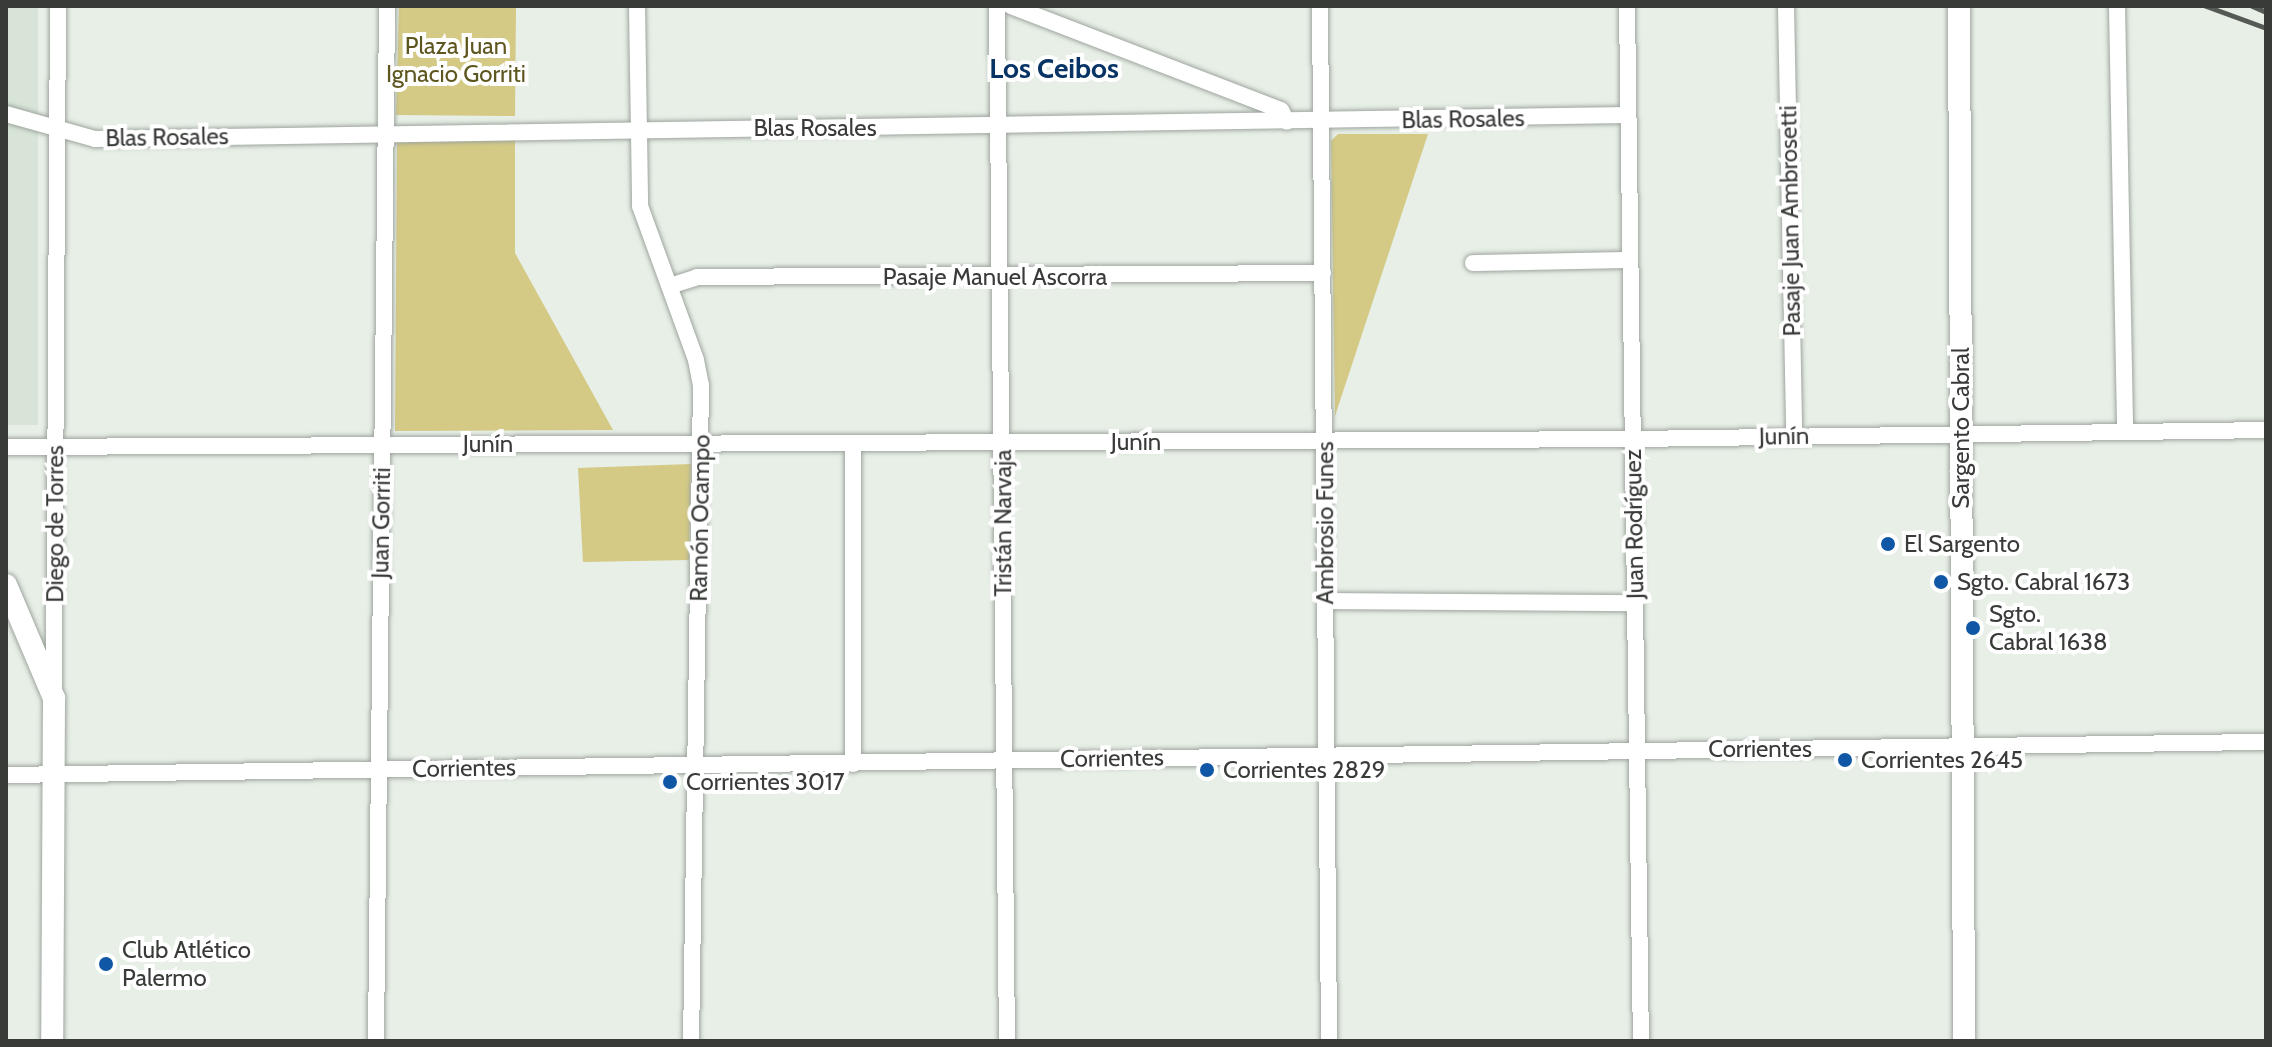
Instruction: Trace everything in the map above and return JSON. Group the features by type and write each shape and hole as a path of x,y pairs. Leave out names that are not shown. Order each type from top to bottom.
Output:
{"street":[{"name":"Diego de Torres","path":"52,1041 58,6"},
{"name":"Juan Gorriti","path":"376,1041 387,6"},
{"name":"Ramón Ocampo","path":"637,6 636,129 640,206 699,370 702,444 691,1041"},
{"name":"Tristán Narvaja","path":"997,6 1007,1041"},
{"path":"1011,6 1281,110 1287,122"},
{"name":"Ambrosio Funes","path":"1320,6 1324,755 1329,1041"},
{"name":"Juan Rodríguez","path":"1627,6 1641,1041"},
{"name":"Pasaje Juan Ambrosetti","path":"1786,6 1794,436"},
{"name":"Sargento Cabral","path":"1959,6 1964,1041"},
{"path":"2117,6 2125,432"},
{"name":"Blas Rosales","path":"6,114 95,139 385,131 1321,123 1628,115"},
{"path":"1473,263 1630,260"},
{"name":"Pasaje Manuel Ascorra","path":"670,286 697,277 1002,278 1323,273"},
{"name":"Junín","path":"6,447 1633,439 2266,430"},
{"path":"853,443 853,764"},
{"path":"6,585 54,698"},
{"path":"1325,601 1635,603"},
{"name":"Corrientes","path":"6,775 2266,742"}],"shaded area":[{"path":"6,6 38,6 38,425 6,425"}],"green space":[{"name":"Plaza Juan Ignacio Gorriti","path":"399,6 516,6 515,116 396,115"},
{"path":"1338,134 1428,134 1335,416 1331,141"},
{"path":"397,140 515,140 515,253 613,430 395,431"},
{"path":"691,464 689,560 583,562 578,468"}],"railway":[{"path":"2206,6 2266,28"},
{"path":"2252,6 2266,12"}],"place":[{"name":"El Sargento","path":"1888,544"},
{"name":"Sgto. Cabral 1673","path":"1941,582"},
{"name":"Sgto. Cabral 1638","path":"1973,628"},
{"name":"Corrientes 2645","path":"1845,760"},
{"name":"Corrientes 2829","path":"1207,770"},
{"name":"Corrientes 3017","path":"670,782"},
{"name":"Club Atlético Palermo","path":"106,964"}],"district":[{"name":"Los Ceibos","path":"1054,68"}]}
